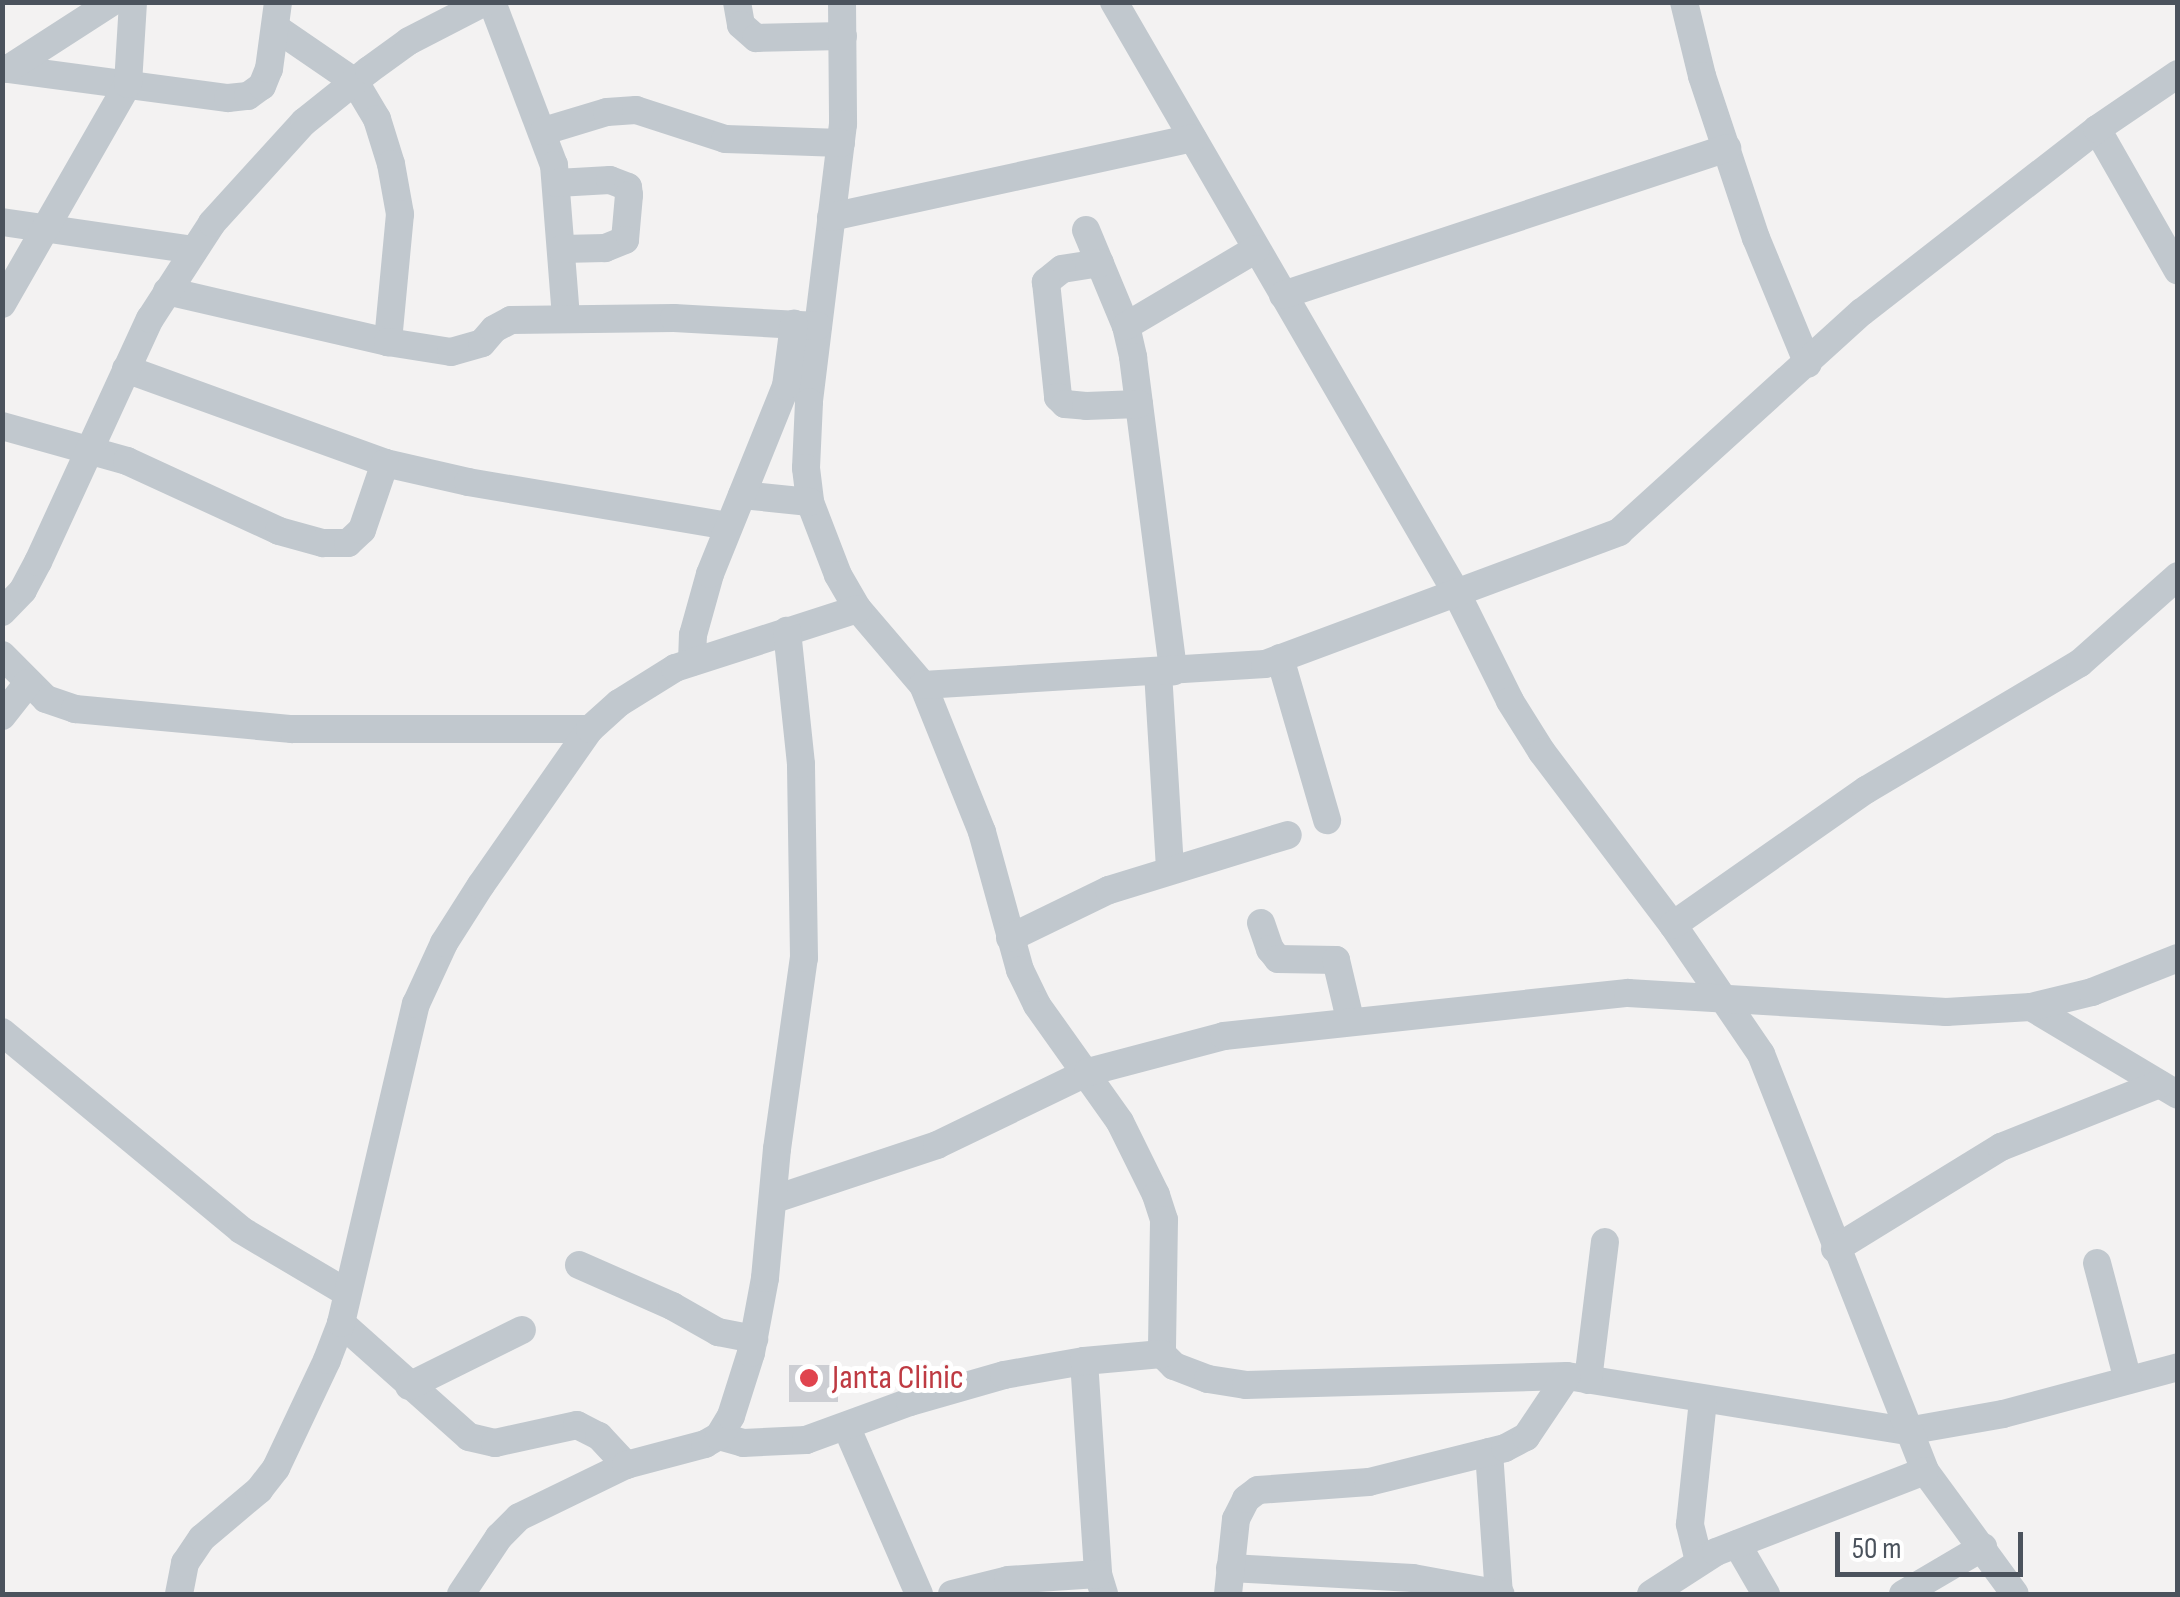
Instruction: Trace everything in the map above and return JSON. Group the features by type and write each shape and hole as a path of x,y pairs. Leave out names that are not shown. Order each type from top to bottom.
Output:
{"street":[{"path":"5,69 112,2"},
{"path":"2,304 128,84 133,2"},
{"path":"2,612 23,590 38,562 126,369 167,291 194,250 256,171 304,122 454,9 489,2 544,131 556,183 566,318"},
{"path":"737,2 742,25 756,38 842,36"},
{"path":"692,662 698,608 782,399 806,325 832,217 840,143 842,2"},
{"path":"1114,2 1458,594 1510,701 1542,752 1673,925 1761,1054 1906,1431 1925,1470 2015,1594"},
{"path":"1684,2 1756,238 1808,364"},
{"path":"5,69 228,98 248,96 262,86 277,15 355,82 377,119 398,192 400,252 388,342"},
{"path":"923,686 1231,668 1280,658 1619,532 1862,312 2096,129 2178,74"},
{"path":"544,131 608,112 636,110 726,138 840,143"},
{"path":"2096,129 2174,258"},
{"path":"832,217 1192,138"},
{"path":"1283,295 1726,148"},
{"path":"556,183 610,180 628,187 630,195 626,240 605,248 562,248"},
{"path":"2,222 194,250"},
{"path":"1086,230 1126,326 1139,404 1166,671 1170,869"},
{"path":"1126,326 1256,249"},
{"path":"1100,264 1062,269 1046,282 1058,397 1065,404 1139,404"},
{"path":"167,291 388,342 452,352 482,343 494,328 511,320 806,325"},
{"path":"806,325 806,468 810,502 838,575 858,609 923,686 982,832 1010,938 1037,1005 1088,1072 1134,1144 1164,1220 1162,1354 1174,1366 1208,1379 1246,1385 1577,1378 1906,1431 2003,1414 2178,1367"},
{"path":"126,369 386,463 468,482 728,526"},
{"path":"2,426 88,448 279,532 323,543 348,543 362,530 386,463"},
{"path":"742,495 810,502"},
{"path":"1673,925 1866,790 2080,664 2178,576"},
{"path":"178,1594 185,1564 202,1538 259,1490 276,1468 340,1324 416,1004 444,943 590,729 647,684 692,662 858,609"},
{"path":"461,1594 498,1537 519,1518 626,1465 705,1444 719,1436 731,1416 754,1338 804,958 801,764 787,631"},
{"path":"2,654 46,698 74,709 236,727 590,729"},
{"path":"1280,658 1327,820"},
{"path":"2,716 28,683"},
{"path":"1010,938 1109,890 1288,835"},
{"path":"1261,923 1270,950 1278,959 1336,960 1350,1019"},
{"path":"775,1199 937,1145 1088,1072 1224,1036 1350,1019 1628,993 1728,1002 1946,1012 2032,1007 2092,992 2178,958"},
{"path":"2032,1007 2168,1090"},
{"path":"2,1032 241,1230 346,1292"},
{"path":"1835,1249 2001,1148 2168,1090"},
{"path":"1489,1452 1500,1594 1413,1578 1229,1581 1236,1519 1246,1499 1258,1490 1369,1482 1489,1452 1526,1438 1577,1378 1605,1242"},
{"path":"2097,1263 2128,1380"},
{"path":"579,1266 672,1306 718,1332 754,1338"},
{"path":"340,1324 469,1437 495,1443 576,1424 599,1436 626,1465"},
{"path":"409,1386 522,1330"},
{"path":"719,1436 742,1443 806,1440 1004,1375 1084,1361 1162,1354"},
{"path":"952,1594 1008,1580 1101,1584 1084,1361"},
{"path":"1700,1561 1690,1524 1704,1400"},
{"path":"846,1426 919,1594"},
{"path":"1652,1594 1700,1561 1737,1544 1925,1470"},
{"path":"1737,1544 1766,1594"},
{"path":"1903,1594 1984,1547"}],"building":[{"path":"789,1365 838,1365 838,1402 789,1402"}],"place":[{"name":"Janta Clinic","path":"809,1378"}]}
